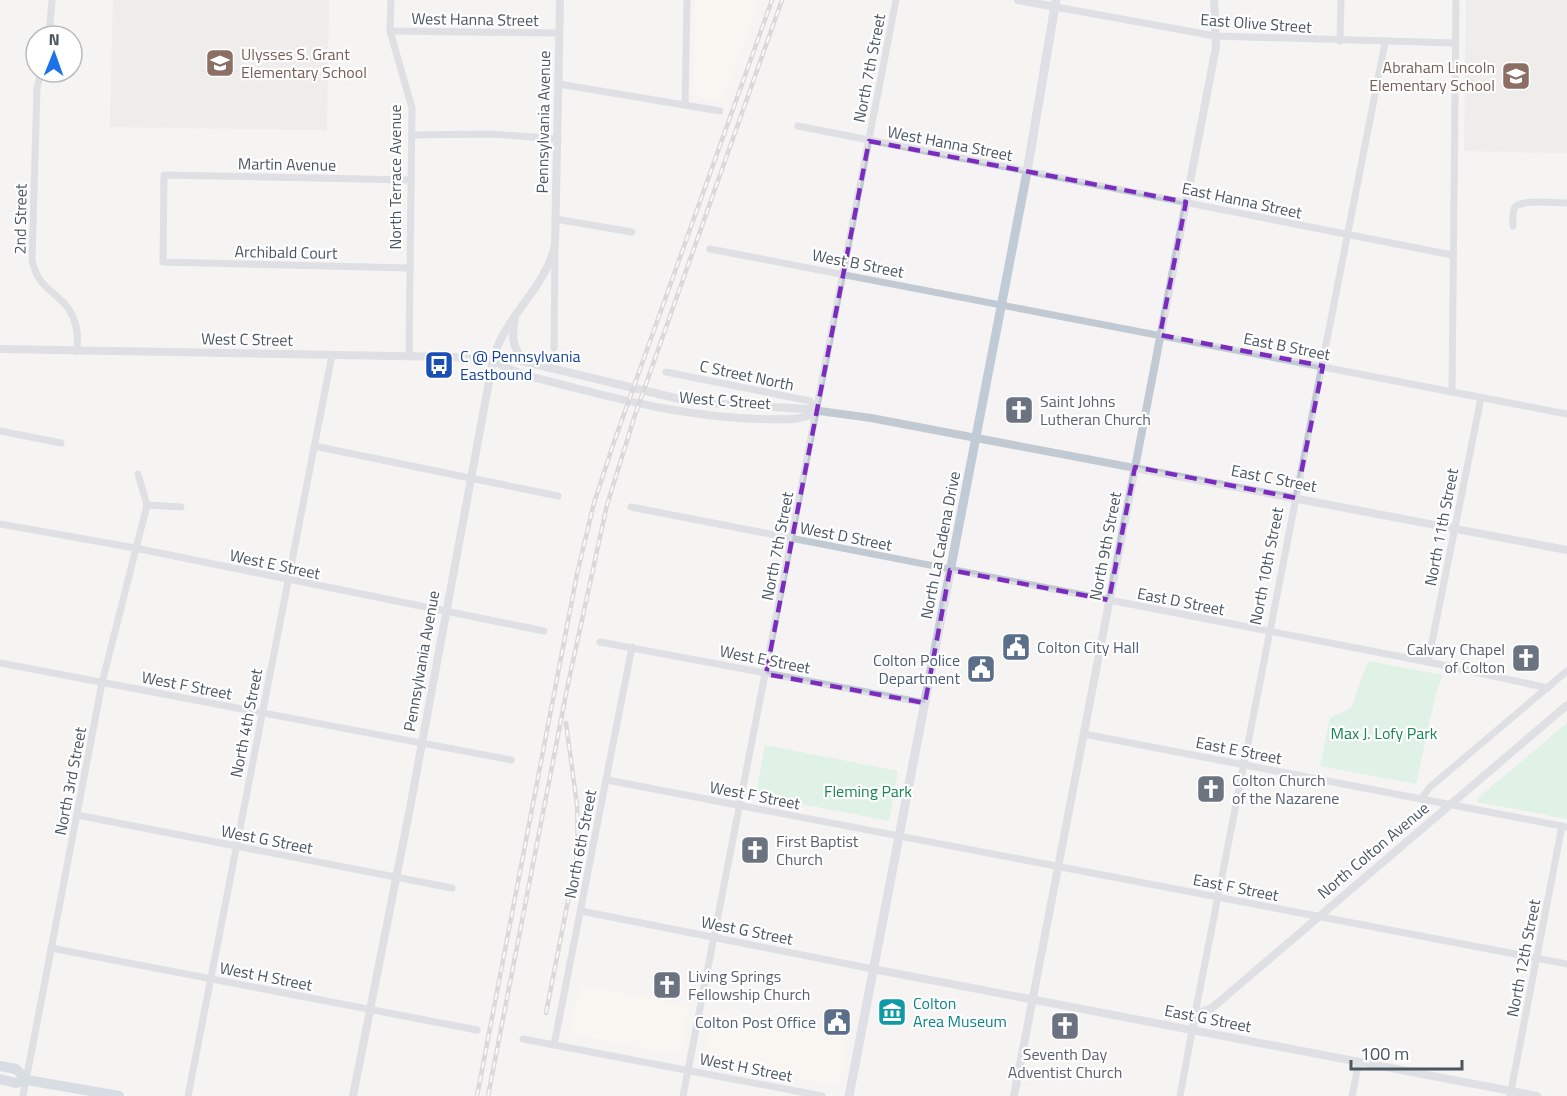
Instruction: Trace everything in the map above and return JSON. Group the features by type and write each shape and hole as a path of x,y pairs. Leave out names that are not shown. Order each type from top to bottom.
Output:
{"main road":[{"name":"North La Cadena Drive","path":"849,1096 1027,172 1056,4"},
{"path":"0,1066 16,1069 27,1080"},
{"path":"0,1079 16,1083 27,1080 119,1096"}],"street":[{"path":"50,24 52,0"},
{"name":"North Terrace Avenue","path":"391,0 390,31 412,108 409,357"},
{"name":"Pennsylvania Avenue","path":"554,348 560,0"},
{"path":"686,105 687,0"},
{"name":"North 7th Street","path":"683,1096 896,0"},
{"path":"1018,0 1056,4"},
{"name":"North 9th Street","path":"1014,1096 1216,47 1214,0"},
{"path":"1340,41 1341,0"},
{"path":"1452,392 1456,0"},
{"name":"East Olive Street","path":"1056,4 1215,36 1455,43"},
{"name":"West Hanna Street","path":"390,31 560,33"},
{"name":"North 10th Street","path":"1180,1096 1268,632 1323,366 1346,236 1385,42"},
{"name":"2nd Street","path":"38,84 33,260 35,275 46,290 71,311 78,332 77,351"},
{"path":"559,84 720,111"},
{"name":"West Hanna Street","path":"798,126 1027,172"},
{"path":"411,135 491,134 558,140"},
{"name":"East Hanna Street","path":"1027,172 1452,255"},
{"name":"Martin Avenue","path":"163,262 164,175 410,180"},
{"path":"1513,226 1514,210 1517,205 1526,202 1567,203"},
{"path":"555,219 632,232"},
{"name":"Pennsylvania Avenue","path":"353,1096 493,360 502,333 539,284 548,267 555,245"},
{"name":"West B Street","path":"710,249 1001,305"},
{"name":"Archibald Court","path":"163,262 409,268"},
{"name":"East B Street","path":"1001,305 1567,414"},
{"path":"515,316 513,341 516,352 526,363"},
{"name":"West C Street","path":"0,349 493,360 509,358 692,402 871,418 976,438"},
{"name":"North 4th Street","path":"188,1096 332,355"},
{"name":"West C Street","path":"493,360 517,372 668,411 724,418 791,419 803,419 817,412"},
{"name":"C Street North","path":"666,372 810,402 817,412"},
{"name":"North 11th Street","path":"1428,662 1481,398"},
{"path":"0,431 61,443"},
{"name":"East C Street","path":"976,438 1567,550"},
{"path":"314,446 471,476 558,496"},
{"path":"138,474 147,505 181,507"},
{"name":"North 3rd Street","path":"23,1096 102,682 147,505"},
{"name":"West D Street","path":"631,507 950,570"},
{"name":"West E Street","path":"0,524 135,548 287,581 544,631"},
{"name":"East D Street","path":"950,570 1428,662 1548,688"},
{"name":"West E Street","path":"600,642 925,703"},
{"name":"North 6th Street","path":"554,1045 633,647"},
{"name":"West F Street","path":"0,663 511,760"},
{"name":"North Colton Avenue","path":"1421,799 1430,787 1567,671"},
{"name":"North Colton Avenue","path":"1195,1014 1212,1008 1567,705"},
{"name":"East E Street","path":"1084,734 1565,826"},
{"name":"West F Street","path":"607,780 899,836"},
{"name":"West G Street","path":"77,815 452,888"},
{"name":"North 12th Street","path":"1510,1093 1565,826"},
{"name":"East F Street","path":"899,836 1567,964"},
{"name":"West G Street","path":"581,911 873,969"},
{"name":"West H Street","path":"51,948 477,1030"},
{"name":"East G Street","path":"873,969 1510,1093 1538,1096"},
{"name":"West H Street","path":"522,1039 822,1096"},
{"path":"1352,1096 1359,1062"}],"highlighted area":[{"path":"869,141 1186,202 1160,335 1323,366 1296,498 1135,467 1109,600 950,570 925,703 766,674"}],"shaded area":[{"name":"Ulysses S. Grant Elementary School","path":"113,0 329,0 327,130 110,127"},
{"path":"695,0 759,0 723,101 693,95"},
{"name":"Abraham Lincoln Elementary School","path":"1466,0 1567,0 1567,153 1464,151"},
{"path":"580,985 689,1006 680,1053 677,1055 570,1034"},
{"path":"714,1011 848,1036 838,1085 708,1063 703,1060"}],"green space":[{"name":"Max J. Lofy Park","path":"1368,661 1443,675 1436,693 1416,784 1320,766 1330,718 1351,708"},
{"path":"1567,723 1567,819 1478,802 1479,797"},
{"name":"Fleming Park","path":"765,745 898,771 889,821 756,795"}],"railway":[{"path":"477,1096 577,574 594,503 772,0"},
{"path":"488,1096 568,684 607,505 635,415 782,0"},
{"path":"546,1013 578,850 577,805 566,723"}],"place":[{"name":"Ulysses S. Grant Elementary School","path":"220,63"},
{"name":"Abraham Lincoln Elementary School","path":"1516,76"},
{"name":"C @ Pennsylvania Eastbound","path":"439,365"},
{"name":"Saint Johns Lutheran Church","path":"1019,410"},
{"name":"Colton City Hall","path":"1016,647"},
{"name":"Calvary Chapel of Colton","path":"1526,658"},
{"name":"Colton Police Department","path":"981,669"},
{"name":"Colton Church of the Nazarene","path":"1211,789"},
{"name":"First Baptist Church","path":"755,850"},
{"name":"Living Springs Fellowship Church","path":"667,985"},
{"name":"Colton Area Museum","path":"892,1012"},
{"name":"Colton Post Office","path":"837,1022"},
{"name":"Seventh Day Adventist Church","path":"1065,1026"}]}
